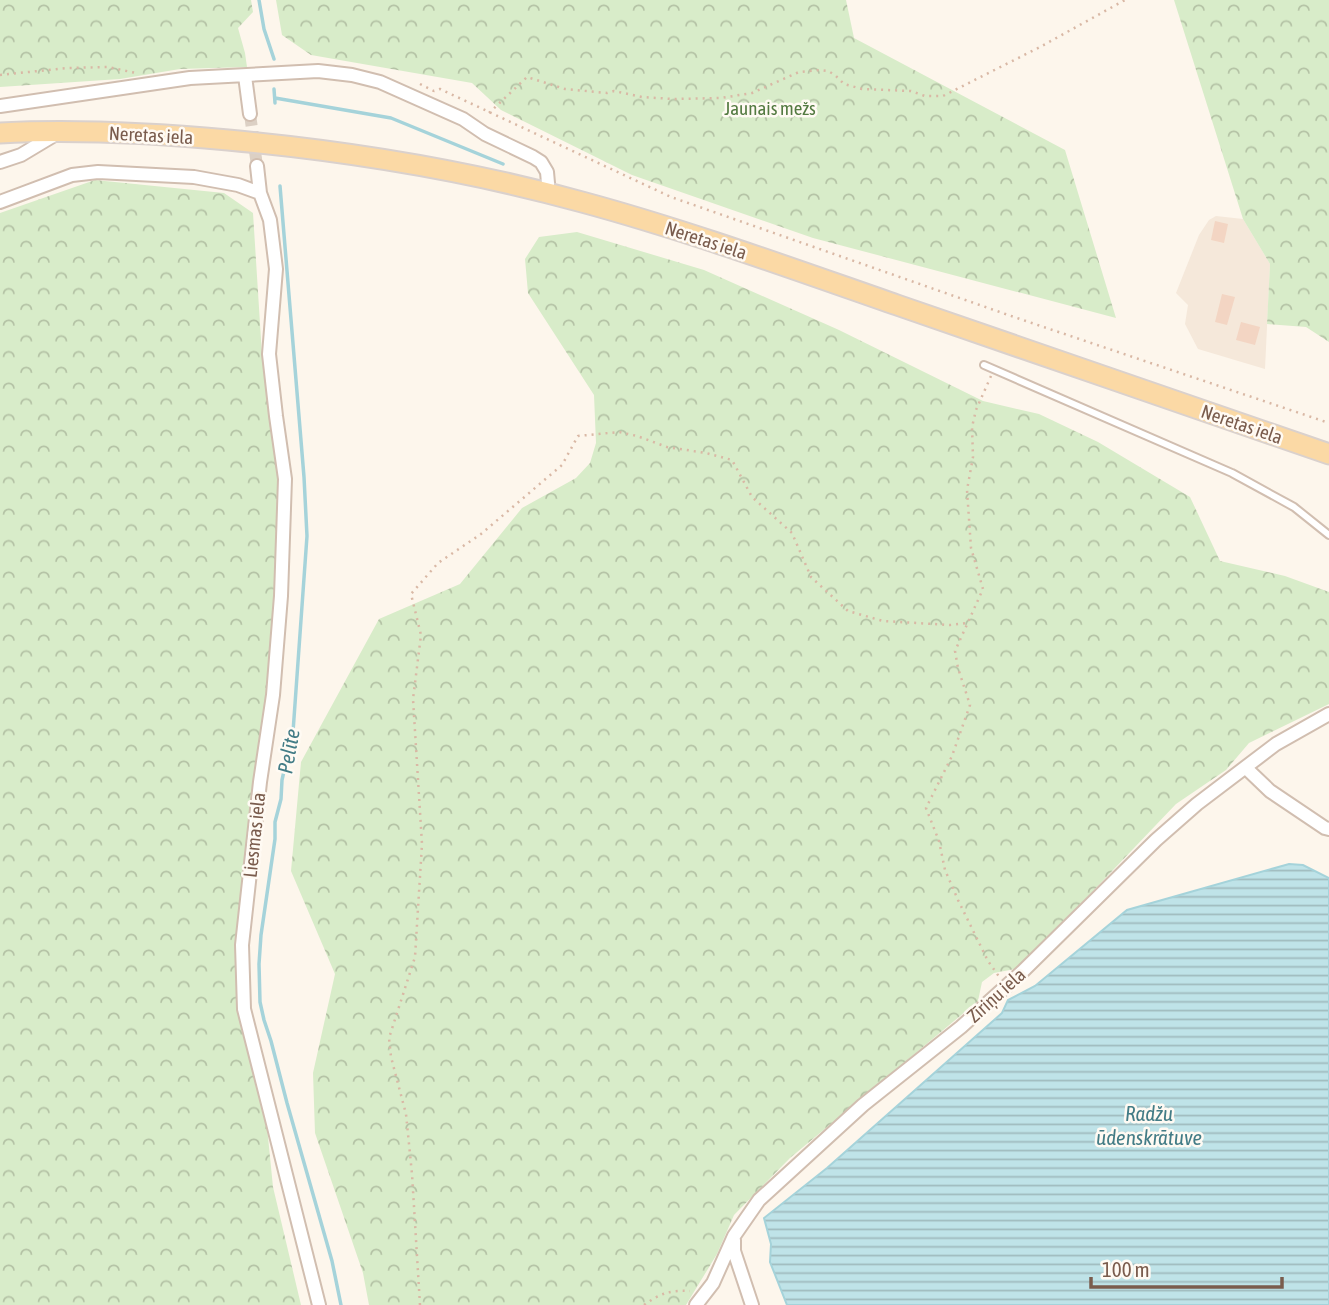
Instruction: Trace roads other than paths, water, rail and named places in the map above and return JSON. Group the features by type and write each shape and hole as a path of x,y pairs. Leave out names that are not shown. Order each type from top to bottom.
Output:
{"main road":[{"name":"Neretas iela","path":"0,133 154,134 276,144 445,169 547,192 698,236 1329,454"}],"street":[{"path":"0,106 190,78 318,71 352,75 380,82 463,119 485,134 533,157 541,162 547,172 547,192"},
{"path":"245,76 250,114"},
{"path":"0,162 21,155 60,132"},
{"name":"Liesmas iela","path":"257,166 260,193 270,220 276,269 269,354 285,479 281,596 273,695 260,782 242,945 244,1009 318,1305"},
{"path":"0,202 72,175 98,172 194,177 238,185 260,193"},
{"name":"Zīriņu iela","path":"696,1305 713,1283 734,1236 759,1199 863,1105 961,1027 1197,804 1276,744 1329,714"},
{"path":"1246,768 1270,791 1329,829"},
{"path":"734,1236 734,1251 752,1305"}],"lane":[{"path":"984,365 1232,473 1294,507 1329,535"}],"water":[{"name":"Radžu ūdenskrātuve","path":"1289,864 1303,865 1329,878 1329,1305 787,1305 770,1262 771,1244 764,1218 827,1168 1002,1013 1008,1000 1035,986 1127,910"}],"waterway":[{"name":"Pelīte","path":"259,0 264,29 274,59"},
{"name":"Pelīte","path":"274,89 275,103"},
{"path":"275,98 391,118 503,164"},
{"name":"Pelīte","path":"280,186 307,536 293,732 275,822 261,935 260,1002 332,1261 341,1305"}],"tunnel":[{"path":"250,114 257,166"}],"park label":[{"name":"Jaunais mežs","path":"770,108"}]}
